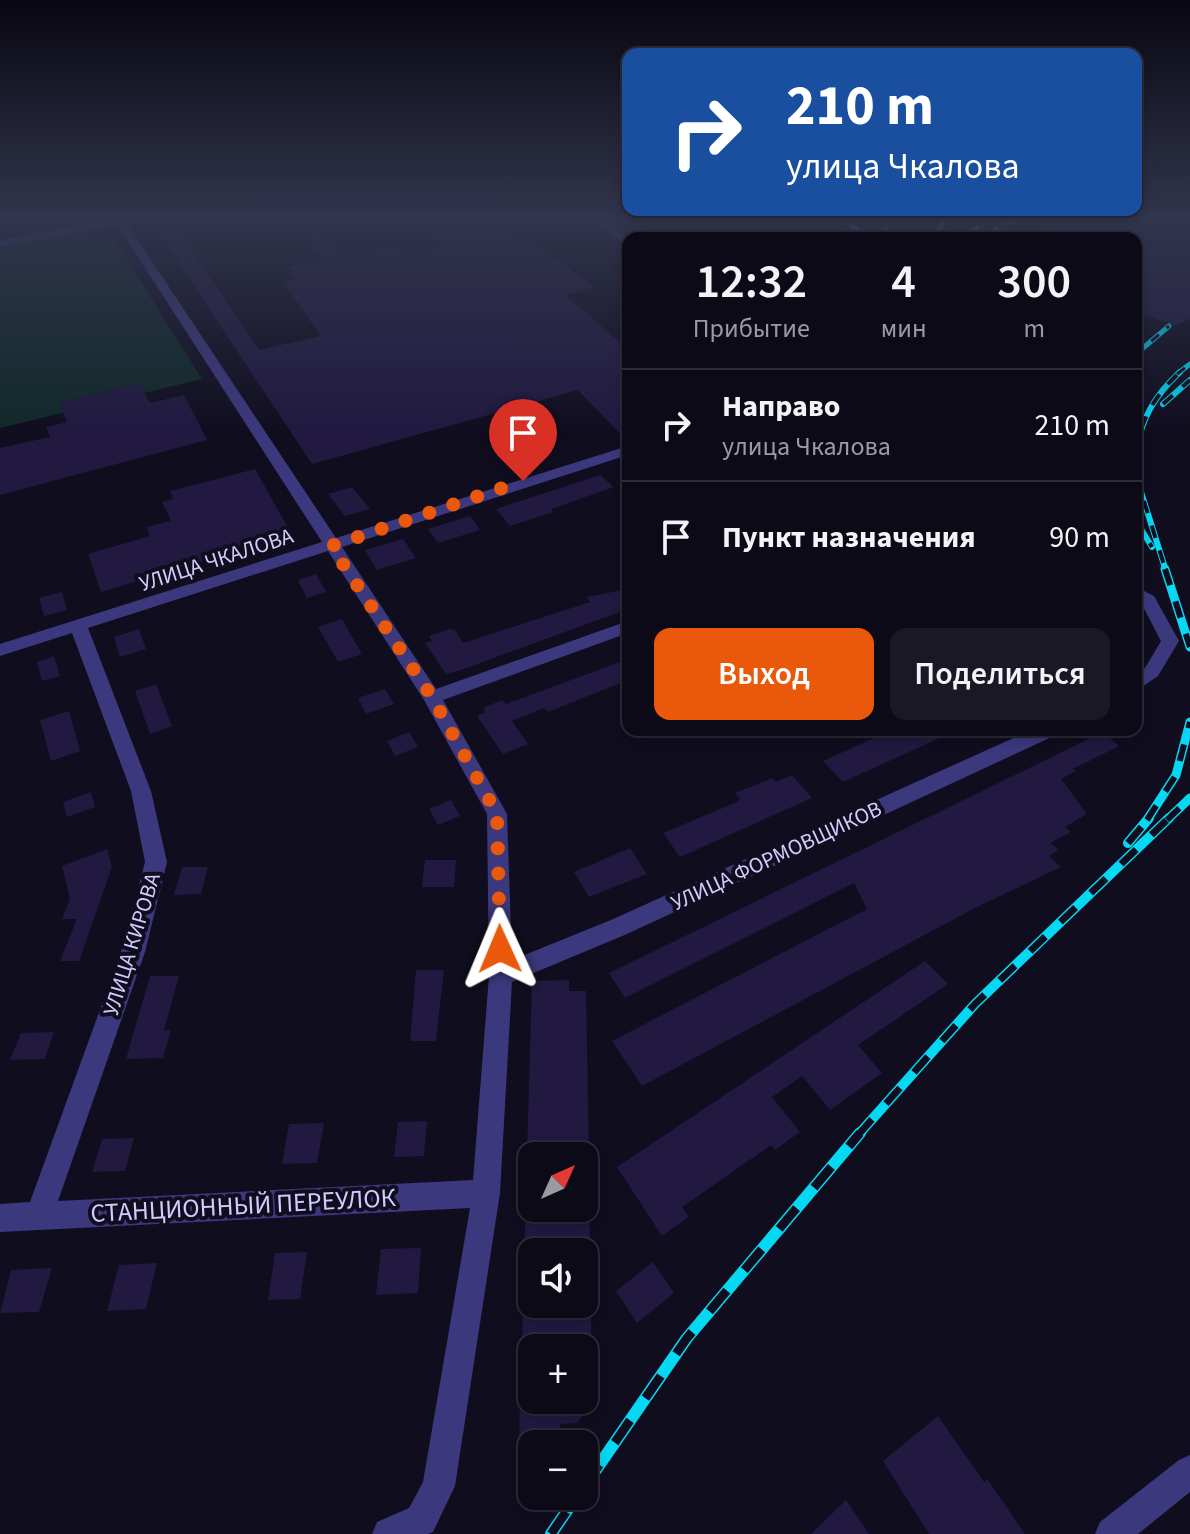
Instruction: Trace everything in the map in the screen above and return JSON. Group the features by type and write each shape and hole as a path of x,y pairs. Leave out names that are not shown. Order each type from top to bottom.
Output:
{"street":[{"path":"164,290 432,697 497,814 501,976 486,1193 439,1486 421,1520 389,1534"},
{"name":"УЛИЦА ЧКАЛОВА","path":"0,650 622,452"},
{"path":"1142,596 1170,641 1152,672 1142,680"},
{"name":"УЛИЦА КИРОВА","path":"39,1216 133,952 156,862 141,791 78,626"},
{"path":"432,697 622,629"},
{"name":"УЛИЦА ФОРМОВЩИКОВ","path":"501,976 619,927 1036,736"},
{"name":"СТАНЦИОННЫЙ ПЕРЕУЛОК","path":"0,1218 486,1193"},
{"path":"1112,1534 1190,1471"}],"green space":[{"path":"0,290 146,290 202,379 0,428"}],"building":[{"path":"196,290 218,290 259,350 321,336 288,290 586,290 565,295 622,344 622,436 578,390 312,464"},
{"path":"1142,290 1190,290 1190,319 1175,325 1142,315"},
{"path":"139,383 150,403 184,395 207,440 0,495 0,448 50,437 46,427 67,422 59,402"},
{"path":"255,469 292,535 101,592 88,554 150,536 146,527 171,521 162,502 173,499 170,491"},
{"path":"600,475 614,487 551,509 553,512 510,526 496,509"},
{"path":"352,487 370,509 345,516 328,494"},
{"path":"470,516 480,530 438,543 428,529"},
{"path":"403,539 416,558 377,570 365,550"},
{"path":"316,574 326,592 307,598 298,580"},
{"path":"622,590 622,611 446,674 425,643 432,641 429,636 449,629 455,630 463,643 590,602 586,597"},
{"path":"62,592 67,610 44,616 39,598"},
{"path":"342,619 362,654 338,662 318,627"},
{"path":"139,629 146,649 120,657 114,637"},
{"path":"54,656 60,676 42,681 37,662"},
{"path":"622,661 622,682 548,712 544,708 512,721 528,744 503,754 477,716 486,712 483,708 502,700 506,704"},
{"path":"156,684 172,726 150,734 135,691"},
{"path":"385,689 394,704 366,714 358,698"},
{"path":"69,711 80,751 51,761 40,720"},
{"path":"409,732 418,747 395,756 387,741"},
{"path":"879,736 944,736 843,782 823,761"},
{"path":"1095,736 1108,736 1119,746 1073,769 1076,771 1061,779 1087,814 1065,827 1071,832 1050,843 1059,850 1049,856 1061,867 975,908 642,1086 612,1041 867,909 854,883 625,998 609,973"},
{"path":"792,775 812,798 680,857 663,833 737,802 740,799 735,793 773,778 776,782"},
{"path":"91,792 95,807 67,817 63,802"},
{"path":"451,800 460,816 438,825 429,809"},
{"path":"630,848 647,874 589,897 574,872"},
{"path":"107,849 112,867 79,961 60,961 77,919 62,919 70,899 62,866"},
{"path":"425,860 456,860 454,887 422,887"},
{"path":"182,867 208,867 201,894 174,895"},
{"path":"925,961 948,984 858,1045 882,1073 830,1110 802,1076 772,1097 800,1132 775,1150 771,1145 682,1207 689,1217 662,1236 617,1167"},
{"path":"416,970 444,970 436,1041 410,1041"},
{"path":"150,976 179,976 164,1030 171,1030 163,1058 126,1059"},
{"path":"569,980 569,991 586,991 589,1142 527,1142 532,981"},
{"path":"54,1032 45,1059 10,1060 21,1033"},
{"path":"427,1121 424,1156 394,1157 398,1122"},
{"path":"324,1123 317,1163 282,1164 289,1124"},
{"path":"134,1138 125,1171 92,1172 102,1139"},
{"path":"525,1222 589,1222 590,1238 525,1238"},
{"path":"421,1248 418,1293 376,1295 381,1249"},
{"path":"307,1252 300,1299 268,1300 275,1253"},
{"path":"653,1262 674,1293 637,1323 616,1291"},
{"path":"157,1263 146,1309 107,1311 119,1265"},
{"path":"52,1268 39,1312 0,1313 11,1270"},
{"path":"523,1318 591,1318 591,1334 522,1334"},
{"path":"520,1414 584,1414 577,1423 560,1424 560,1430 519,1430"},
{"path":"938,1416 1025,1534 929,1534 883,1461"},
{"path":"846,1500 869,1534 811,1534"}],"railway":[{"path":"1142,349 1169,326"},
{"path":"1177,374 1190,364"},
{"path":"1142,428 1150,409 1180,372"},
{"path":"1163,404 1190,380"},
{"path":"1142,495 1166,571"},
{"path":"1142,531 1152,547"},
{"path":"1165,569 1190,647"},
{"path":"1147,820 1176,775 1190,722"},
{"path":"1167,820 1190,798"},
{"path":"1128,843 1149,818"},
{"path":"858,1135 975,1004 1169,818"},
{"path":"598,1467 687,1338 860,1133"},
{"path":"551,1534 567,1510"}],"route":[{"path":"500,949 497,814 432,697 331,546 523,481"}]}
